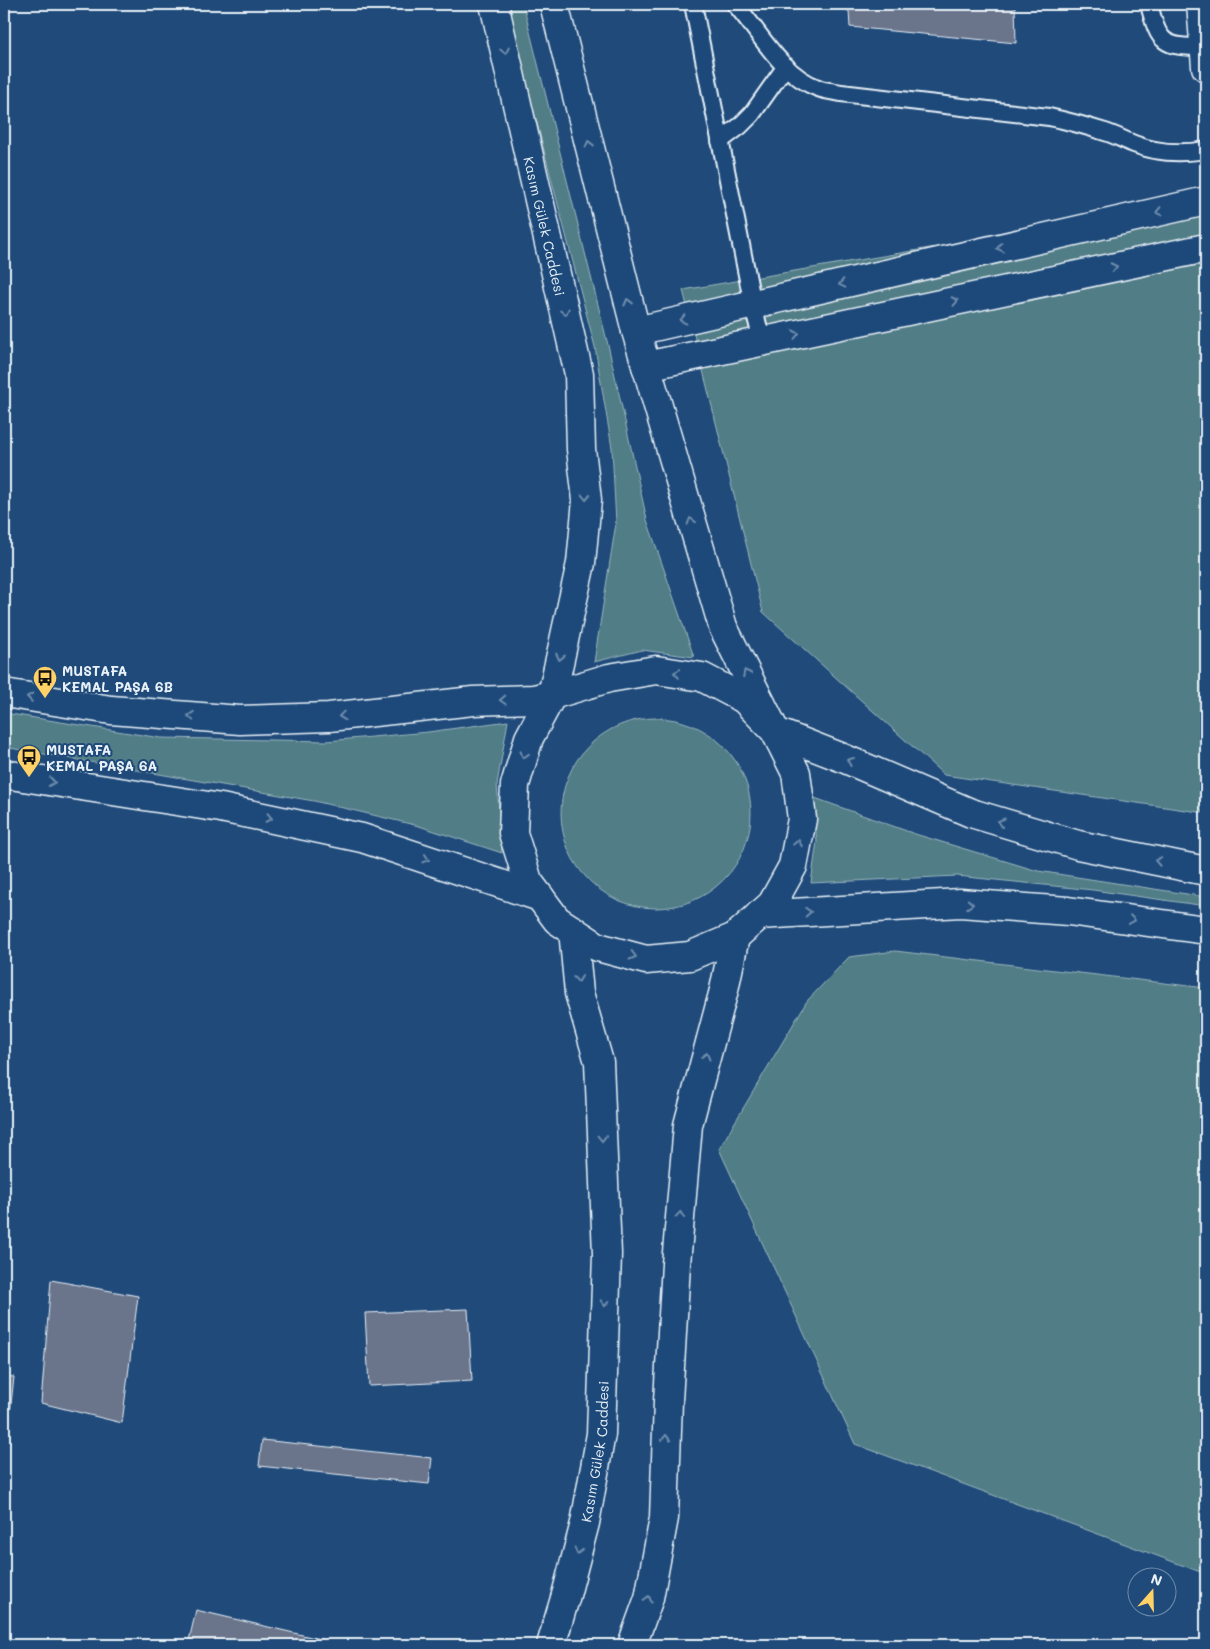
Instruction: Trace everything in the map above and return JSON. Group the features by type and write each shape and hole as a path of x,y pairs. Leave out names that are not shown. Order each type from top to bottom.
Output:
{"main road":[{"name":"Kasım Gülek Caddesi","path":"494,4 579,374 581,449 586,500 581,563 552,695 529,738 515,785 513,833 528,881 557,920 598,947 646,960 690,956 735,937 772,904 793,866 802,819 796,773 723,627 646,366"},
{"path":"554,4 646,366 1206,248"},
{"path":"1201,4 1205,57"},
{"path":"636,331 1206,201"},
{"path":"4,693 111,710 240,720 329,718 473,701 534,699 609,678 656,670 702,677 744,699 776,732 843,758 971,813 1078,846 1206,871"},
{"path":"4,774 221,808 362,838 540,896"},
{"path":"759,915 960,903 1068,911 1204,930"},
{"name":"Kasım Gülek Caddesi","path":"551,1645 585,1523 601,1434 607,1254 598,1062 580,992 573,930"},
{"path":"632,1645 649,1598 664,1518 668,1401 676,1264 688,1125 724,990 735,937"}],"lane":[{"path":"693,4 762,342"},
{"path":"735,4 786,66 796,76 818,88 841,93 1049,117 1092,128 1136,145 1156,150 1176,152 1206,150"},
{"path":"1149,4 1156,30 1163,38 1171,44 1205,57"},
{"path":"720,141 752,114 786,66"}],"green space":[{"path":"506,4 523,4 609,349 647,520 694,657 642,650 594,662 616,523 612,448 595,347"},
{"path":"1206,201 1206,813 944,775 763,612 683,290"},
{"path":"4,713 161,738 327,741 428,732 508,721 497,784 502,853 419,826 314,801 4,747"},
{"path":"656,718 674,720 692,726 709,734 723,746 735,760 743,777 749,795 751,813 749,831 743,849 735,866 723,880 709,892 692,900 674,906 656,908 638,906 620,900 603,892 589,880 577,866 569,849 563,831 561,813 563,795 569,777 577,760 589,746 603,734 620,726 638,720"},
{"path":"812,797 915,834 1038,871 1206,897 1206,906 1093,890 957,876 811,883 817,841"},
{"path":"895,951 1206,988 1206,1574 855,1444 719,1149 807,1001 849,957"}],"building":[{"path":"832,4 1015,4 1016,43 850,27 849,11"},
{"path":"51,1280 138,1296 122,1423 41,1403"},
{"path":"468,1309 472,1381 369,1386 365,1313"},
{"path":"4,1376 14,1377 6,1449 4,1449"},
{"path":"262,1440 432,1458 429,1484 259,1466"},
{"path":"196,1610 345,1645 188,1645"}],"place":[{"name":"MUSTAFA KEMAL PAŞA 6B","path":"45,699"},
{"name":"MUSTAFA KEMAL PAŞA 6A","path":"29,778"}]}
